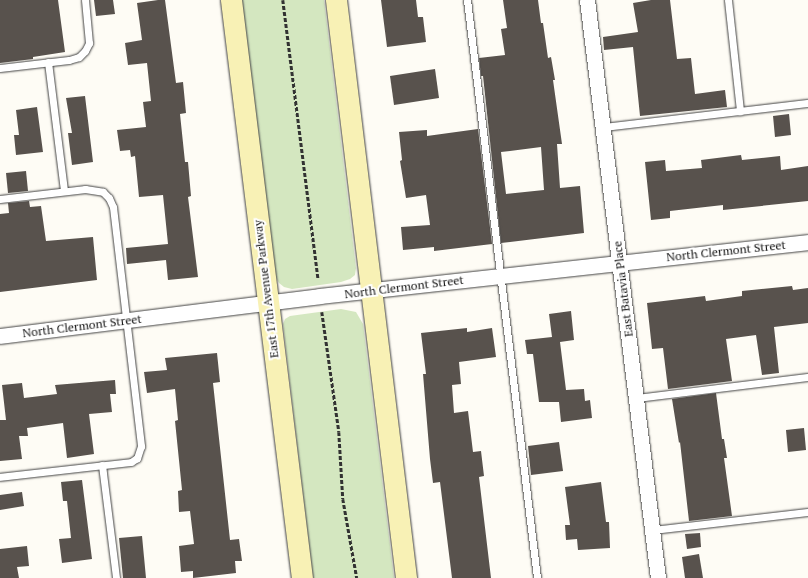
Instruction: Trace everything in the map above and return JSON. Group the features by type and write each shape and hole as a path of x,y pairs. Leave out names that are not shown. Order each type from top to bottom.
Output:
{"main road":[{"name":"East 17th Avenue Parkway","path":"231,0 302,578"},
{"path":"336,0 406,578"}],"street":[{"name":"East Batavia Place","path":"587,0 658,578"},
{"name":"North Clermont Street","path":"0,336 500,275 808,242"}],"lane":[{"path":"0,68 69,60 79,57 85,51 89,43 85,0"},
{"path":"466,0 537,578"},
{"path":"728,0 740,110"},
{"path":"48,62 64,191"},
{"path":"603,127 808,103"},
{"path":"0,199 64,191 95,189 103,192 110,198 113,207 141,446 136,458 131,462 0,477"},
{"path":"636,398 808,377"},
{"path":"102,465 116,578"},
{"path":"652,530 808,512"}],"green space":[{"path":"242,0 324,0 356,268 355,275 350,279 341,282 292,289 284,287 279,283 275,276"},
{"path":"341,309 356,312 363,324 394,578 313,578 283,324 285,319 290,316"}],"building":[{"path":"0,0 58,0 65,52 33,57 33,59 0,63"},
{"path":"94,0 113,0 115,14 96,16"},
{"path":"165,0 176,83 183,82 186,113 180,114 185,162 188,162 191,196 188,197 198,277 168,280 166,260 127,264 126,248 168,244 163,195 139,197 135,156 131,157 130,150 120,151 117,130 146,127 143,102 151,101 147,63 128,65 125,43 142,40 137,3"},
{"path":"381,0 416,0 418,17 423,17 426,42 387,47"},
{"path":"503,0 538,0 548,58 551,57 555,80 553,80 562,144 557,144 560,188 580,186 584,233 501,243 483,76 481,76 479,58 505,55 501,29 507,28","holes":["541,147 544,190 506,194 501,152"]},
{"path":"651,0 670,0 677,59 691,58 695,94 725,90 727,107 640,116 633,47 604,50 603,37 638,32 633,3"},
{"path":"435,69 439,98 394,105 390,76"},
{"path":"85,96 93,162 72,165 68,133 72,133 66,98"},
{"path":"37,107 43,152 16,155 14,135 19,135 16,110"},
{"path":"789,114 791,135 775,137 773,116"},
{"path":"478,129 492,244 434,251 434,247 403,250 401,227 430,225 426,195 406,198 400,161 402,160 399,132 427,130 427,136"},
{"path":"741,155 742,160 780,156 781,170 808,166 808,201 723,210 723,205 670,211 670,218 651,220 645,162 665,160 666,171 702,168 701,160"},
{"path":"26,171 28,191 8,193 6,173"},
{"path":"29,201 30,207 41,206 46,241 93,237 97,280 0,292 0,214 9,213 8,203"},
{"path":"792,286 793,290 808,288 808,323 774,327 779,373 762,375 756,335 726,339 732,381 668,389 663,348 652,349 647,303 705,296 706,301 742,296 742,291"},
{"path":"571,311 574,340 560,342 566,390 584,389 585,401 590,400 592,418 561,422 559,402 539,402 533,354 527,354 525,340 552,337 549,314"},
{"path":"467,328 467,332 492,328 496,357 459,362 461,384 452,385 454,413 468,411 473,452 481,451 484,476 479,477 491,578 452,578 440,482 433,483 430,459 423,374 426,374 421,333"},
{"path":"217,353 220,382 213,383 230,540 239,539 242,561 235,561 236,573 193,578 193,571 181,572 179,546 194,544 190,511 179,512 178,491 182,490 175,421 178,420 175,389 147,393 144,372 167,370 165,358"},
{"path":"115,380 116,394 110,394 112,412 89,414 94,454 67,458 63,423 27,428 28,436 19,436 22,459 0,461 0,420 6,420 2,385 22,383 24,398 57,394 55,385"},
{"path":"716,393 722,439 724,439 727,458 724,458 732,516 689,521 680,442 679,443 672,399"},
{"path":"804,428 806,450 788,452 786,430"},
{"path":"559,442 563,471 531,475 528,446"},
{"path":"82,480 92,559 62,563 59,539 71,538 67,501 63,501 61,482"},
{"path":"601,482 606,522 609,522 610,548 578,550 577,539 566,540 565,525 570,525 565,487"},
{"path":"22,492 24,506 0,510 0,495"},
{"path":"700,533 701,547 687,549 685,534"},
{"path":"142,536 146,578 123,578 119,538"},
{"path":"27,546 29,566 17,567 19,578 0,578 0,549"},
{"path":"699,554 703,578 685,578 682,557"}]}
